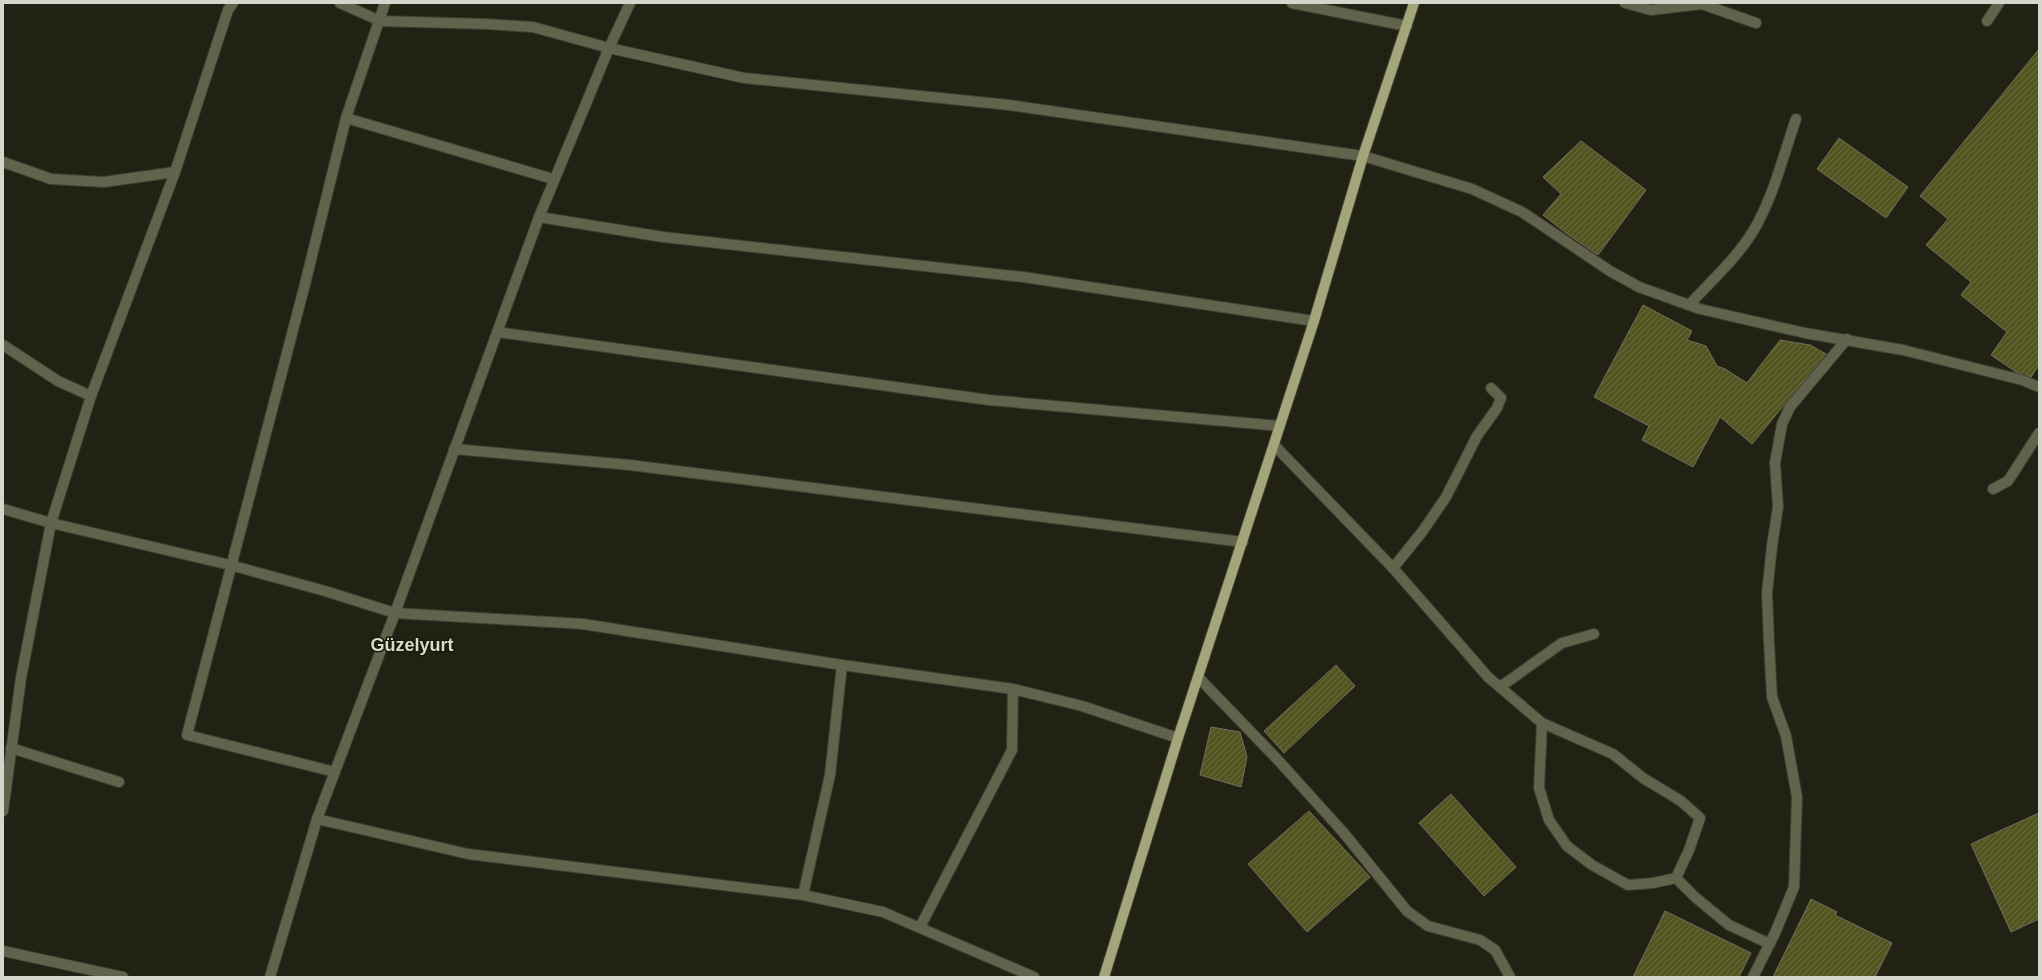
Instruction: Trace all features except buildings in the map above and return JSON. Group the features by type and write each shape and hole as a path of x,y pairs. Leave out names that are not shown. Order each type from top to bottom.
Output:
{"main road":[{"path":"1104,977 1178,738 1314,321 1363,156 1414,3"}],"street":[{"path":"3,805 21,678 51,523 91,396 175,172 228,10 233,3"},
{"path":"340,3 380,20 533,27 609,48 744,78 1009,105 1363,156 1472,189 1515,209 1566,240 1610,271 1633,284 1689,305 1805,333 1847,339 1902,350 2022,380 2039,387"},
{"path":"335,772 187,735 304,288 346,118 385,3"},
{"path":"270,977 317,819 395,613 539,217 609,48 630,3"},
{"path":"1292,3 1407,26"},
{"path":"1626,3 1651,10 1702,4 1756,23"},
{"path":"1987,21 1999,3"},
{"path":"346,118 554,179"},
{"path":"1689,305 1735,256 1752,233 1764,209 1796,119"},
{"path":"3,162 51,179 104,182 175,172"},
{"path":"539,217 663,237 1023,277 1314,321"},
{"path":"497,332 989,400 1280,426"},
{"path":"1753,977 1770,944 1794,887 1797,797 1786,736 1772,697 1767,593 1778,508 1775,463 1782,424 1790,407 1847,339"},
{"path":"3,345 58,382 91,396"},
{"path":"1393,568 1422,532 1446,497 1477,436 1497,408 1501,398 1491,388"},
{"path":"1993,489 2008,481 2039,434"},
{"path":"1274,445 1393,568 1488,677 1542,723 1613,754 1643,778 1681,801 1700,818 1689,850 1676,878"},
{"path":"454,450 638,466 1243,542"},
{"path":"3,509 51,523 230,566 325,591 395,613 583,624 842,665 1013,689 1082,706 1178,738"},
{"path":"1500,687 1562,643 1594,634"},
{"path":"803,895 830,775 842,665"},
{"path":"1198,678 1277,759 1343,832 1407,911 1428,926 1480,940 1495,950 1510,977"},
{"path":"920,927 1012,750 1013,689"},
{"path":"1542,723 1539,788 1549,820 1567,846 1592,865 1628,885 1653,884 1676,878"},
{"path":"11,748 119,782"},
{"path":"317,819 468,854 635,876 803,895 883,912 1034,977"},
{"path":"1676,878 1695,897 1729,925 1770,944"},
{"path":"3,951 123,977"}],"district":[{"name":"Güzelyurt","path":"412,645"}]}
